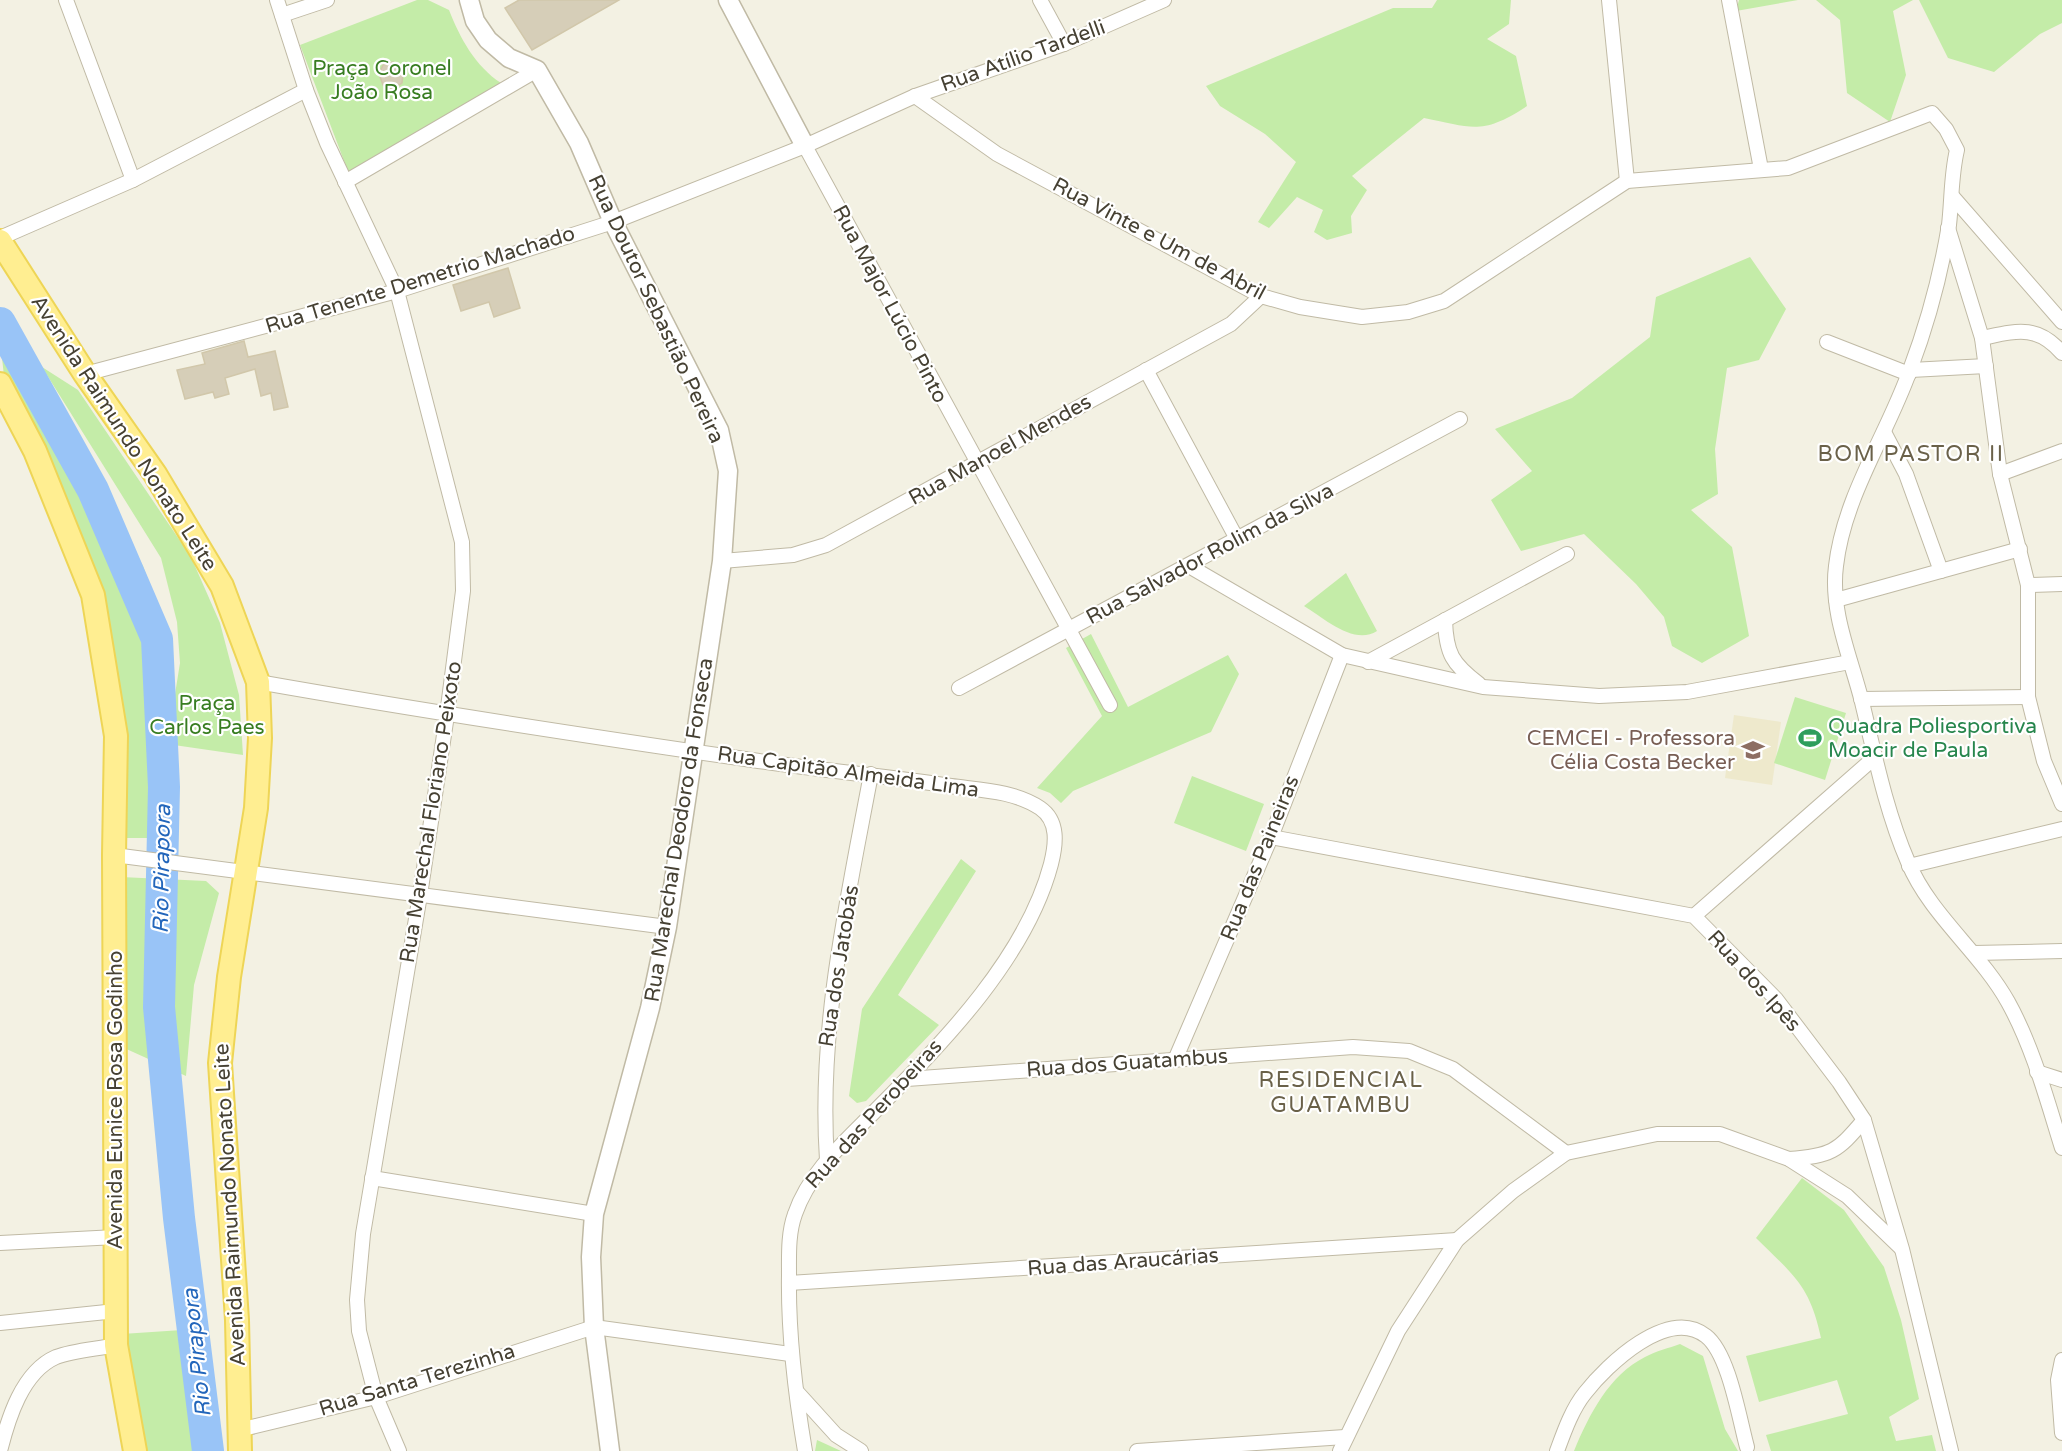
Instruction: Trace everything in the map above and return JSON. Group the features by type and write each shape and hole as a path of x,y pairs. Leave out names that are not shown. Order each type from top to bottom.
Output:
{"main road":[{"name":"Avenida Raimundo Nonato Leite","path":"0,239 85,374 155,474 222,586 258,682 259,756 256,808 229,977 220,1063 237,1320 240,1441"},
{"name":"Avenida Eunice Rosa Godinho","path":"0,384 35,452 93,595 116,736 121,855 116,1345 135,1451"}],"street":[{"path":"66,0 133,180"},
{"path":"277,0 306,90 345,182 537,69"},
{"path":"282,15 327,0"},
{"path":"469,0 476,21 488,40 508,58 537,69"},
{"path":"728,0 805,146"},
{"path":"1040,0 1064,44"},
{"name":"Rua Atílio Tardelli","path":"915,96 1064,44 1164,0"},
{"path":"1609,0 1627,181"},
{"path":"1729,0 1761,170"},
{"name":"Rua Doutor Sebastião Pereira","path":"537,69 579,143 613,222 718,430 728,471 722,561"},
{"path":"0,239 133,180 306,90"},
{"name":"Rua Tenente Demetrio Machado","path":"85,374 397,291 613,222 805,146 915,96"},
{"name":"Rua Vinte e Um de Abril","path":"915,96 997,154 1261,296 1300,307 1362,317 1408,312 1444,301 1627,181 1788,168 1932,113 1946,129 1957,150 1951,176 1952,196"},
{"name":"Rua Major Lúcio Pinto","path":"805,146 975,463 1110,705"},
{"name":"Rua Marechal Floriano Peixoto","path":"345,182 397,291 462,542 463,591 447,715 420,895 363,1234 357,1300 359,1331 376,1396 399,1451"},
{"path":"1952,196 1948,228 1910,372 1844,524 1835,567 1836,600 1874,758 1893,825 1909,866 1932,904 1974,954 2008,1002 2037,1072 2062,1148"},
{"path":"1952,196 2062,322"},
{"path":"1948,228 1982,338 2000,474 2028,585 2030,622 2028,697 2044,761 2062,804"},
{"name":"Rua Manoel Mendes","path":"722,561 793,555 826,545 1231,324 1261,296"},
{"path":"1982,338 2021,330 2040,334 2062,353"},
{"path":"1827,342 1910,372 1986,366"},
{"path":"1146,370 1237,539"},
{"name":"Rua Salvador Rolim da Silva","path":"959,688 1460,419"},
{"path":"1884,432 1906,474 1941,571"},
{"path":"2000,474 2062,451"},
{"path":"1836,600 2020,549"},
{"path":"1368,662 1567,554"},
{"name":"Rua Marechal Deodoro da Fonseca","path":"610,1451 594,1327 591,1257 594,1214 650,1008 667,927 722,561"},
{"path":"1189,566 1342,655 1483,687 1599,696 1687,692 1850,662"},
{"path":"2028,585 2062,584"},
{"path":"1445,620 1446,642 1452,660 1483,687"},
{"name":"Rua das Paineiras","path":"1176,1060 1270,837 1342,655"},
{"name":"Rua Capitão Almeida Lima","path":"258,682 447,715 694,750 753,761 872,774 993,792 1022,798 1044,810"},
{"path":"1861,699 2028,697"},
{"path":"1694,916 1874,758"},
{"name":"Rua dos Jatobás","path":"827,1160 824,1112 825,1060 834,975 872,774"},
{"name":"Rua das Perobeiras","path":"805,1451 790,1354 790,1239 794,1216 807,1185 827,1160 908,1079 985,989 1019,941 1045,889 1056,846 1054,826 1044,810"},
{"path":"1909,866 2062,829"},
{"name":"Rua dos Ipês","path":"1270,837 1694,916 1776,999 1864,1120 1902,1249 1951,1451"},
{"path":"121,855 667,927"},
{"path":"1974,954 2062,951"},
{"name":"Rua dos Guatambus","path":"908,1079 1353,1047 1409,1051 1453,1069 1566,1153"},
{"path":"2037,1072 2062,1080"},
{"path":"1789,1159 1823,1156 1843,1145 1864,1120"},
{"path":"1340,1451 1398,1331 1457,1240 1513,1191 1566,1153 1657,1134 1720,1134 1789,1159 1847,1196 1902,1249"},
{"path":"372,1178 594,1214"},
{"path":"0,1243 116,1237"},
{"name":"Rua das Araucárias","path":"789,1283 1457,1240"},
{"path":"0,1323 116,1311"},
{"path":"594,1327 790,1354"},
{"name":"Rua Santa Terezinha","path":"240,1441 594,1327"},
{"path":"1557,1451 1583,1395 1607,1367 1656,1331 1683,1327 1706,1336 1722,1359 1746,1447"},
{"path":"0,1451 16,1402 35,1372 56,1358 116,1345"},
{"path":"2062,1360 2058,1380 2062,1433"},
{"path":"795,1390 836,1436 861,1451"},
{"path":"1137,1451 1345,1437"}],"shaded area":[{"name":"CEMCEI - Professora Célia Costa Becker","path":"1734,715 1781,722 1772,785 1725,778"}],"green space":[{"name":"Praça Coronel João Rosa","path":"417,0 428,0 449,10 469,51 483,68 501,83 349,174 300,45"},
{"path":"1437,0 1511,0 1509,24 1487,39 1516,56 1527,106 1499,122 1477,127 1424,118 1352,176 1367,190 1351,216 1352,233 1327,240 1314,232 1323,210 1297,197 1269,228 1258,222 1296,162 1265,134 1220,106 1206,86 1393,8 1432,8"},
{"path":"1739,0 1798,0 1736,11"},
{"path":"1816,0 1913,0 1893,11 1906,75 1890,122 1847,93 1840,20"},
{"path":"1919,0 2062,0 2062,23 2040,34 1994,72 1948,58"},
{"path":"1750,257 1786,309 1759,360 1727,368 1715,449 1718,494 1691,510 1732,547 1749,636 1702,663 1672,646 1664,617 1636,584 1584,534 1521,551 1491,500 1532,471 1495,429 1572,398 1650,337 1656,297"},
{"path":"0,340 64,420 143,566 165,626 171,668 155,763 152,838 125,838 98,606 4,376"},
{"name":"Praça Carlos Paes","path":"42,367 78,390 191,557 220,623 239,695 243,755 167,744 180,663 177,622 161,558"},
{"path":"1346,573 1377,631 1368,635 1349,633 1339,629 1304,606"},
{"path":"1091,634 1128,707 1228,655 1239,674 1211,732 1073,791 1061,803 1050,793 1037,788 1102,716 1066,648"},
{"name":"Quadra Poliesportiva Moacir de Paula","path":"1795,697 1846,713 1825,780 1774,763"},
{"path":"1192,776 1264,804 1246,851 1174,823"},
{"path":"961,859 976,871 898,995 939,1025 866,1101 857,1103 849,1096 862,1009"},
{"path":"121,877 206,881 219,893 194,985 186,1076 122,1047"},
{"path":"1802,1178 1844,1210 1884,1267 1901,1320 1919,1399 1889,1417 1896,1441 1932,1435 1936,1451 1771,1451 1766,1435 1848,1414 1837,1380 1759,1402 1746,1356 1821,1338 1811,1305 1798,1282 1756,1238"},
{"path":"182,1330 198,1451 143,1451 122,1334"},
{"path":"1680,1344 1703,1356 1725,1429 1738,1451 1574,1451 1594,1410 1621,1374 1645,1357"},
{"path":"817,1440 841,1451 815,1451"}],"building":[{"path":"519,0 619,0 532,50 505,8"},
{"path":"393,62 403,73 402,83 393,89 383,85 379,74 383,65"},
{"path":"508,268 520,308 494,317 489,302 461,311 453,285"},
{"path":"244,341 248,357 275,351 288,407 274,410 271,393 261,396 255,369 225,378 229,394 215,398 213,392 185,399 177,370 205,364 202,353"}],"waterway":[{"name":"Rio Pirapora","path":"0,323 93,490 157,639 164,787 159,1007 179,1218 208,1451"}],"place":[{"name":"Quadra Poliesportiva Moacir de Paula","path":"1810,738"},
{"name":"CEMCEI - Professora Célia Costa Becker","path":"1753,750"}],"district":[{"name":"BOM PASTOR II","path":"1911,454"},
{"name":"RESIDENCIAL GUATAMBU","path":"1341,1092"}]}
